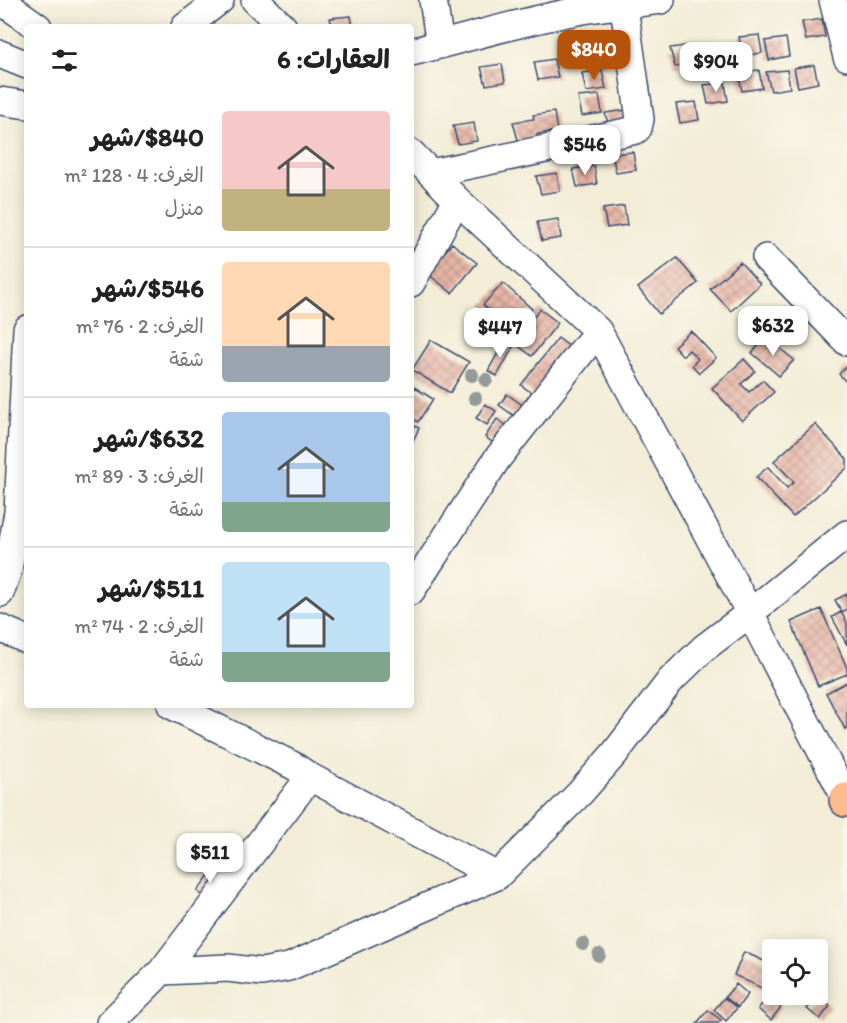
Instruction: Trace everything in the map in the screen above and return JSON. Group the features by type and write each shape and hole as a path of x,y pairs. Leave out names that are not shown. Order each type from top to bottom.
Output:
{"street":[{"path":"0,0 34,24"},
{"path":"189,24 220,0"},
{"path":"255,0 280,24"},
{"path":"433,0 440,45"},
{"path":"414,51 531,21 624,3 661,0"},
{"path":"833,0 847,57"},
{"path":"431,173 636,130 640,119 624,3"},
{"path":"0,54 24,64"},
{"path":"0,100 24,104"},
{"path":"414,156 457,200 598,331 750,613 847,801"},
{"path":"414,278 457,200"},
{"path":"766,258 847,342"},
{"path":"414,580 420,557 598,331"},
{"path":"0,593 8,570 18,512 24,390"},
{"path":"162,971 228,968 261,972 289,967 497,876 587,785 615,753 671,680 704,648 847,534"},
{"path":"0,627 24,639"},
{"path":"181,708 294,766 310,777 497,876"},
{"path":"110,1023 162,971 310,777"}],"building":[{"path":"351,16 352,24 331,24 330,18"},
{"path":"822,19 825,37 806,40 802,22"},
{"path":"759,35 762,53 743,56 739,37"},
{"path":"786,38 789,56 769,60 765,41"},
{"path":"716,44 719,62 700,65 696,47"},
{"path":"608,45 611,63 592,66 587,47"},
{"path":"691,45 694,64 675,67 670,48"},
{"path":"554,59 558,77 538,80 534,62"},
{"path":"502,64 505,82 486,85 481,67"},
{"path":"814,65 818,83 798,87 794,68"},
{"path":"602,70 606,89 586,92 582,73"},
{"path":"759,70 762,88 742,91 738,72"},
{"path":"787,70 790,88 771,91 766,72"},
{"path":"725,83 728,101 708,104 704,85"},
{"path":"599,95 602,113 582,116 578,97"},
{"path":"696,102 699,120 680,123 676,104"},
{"path":"626,110 629,128 610,131 605,113"},
{"path":"554,112 557,131 518,140 513,122 534,119 533,115"},
{"path":"474,123 477,141 458,144 453,126"},
{"path":"633,152 636,170 616,173 612,154"},
{"path":"594,166 597,184 577,187 573,169"},
{"path":"557,173 560,191 541,194 536,176"},
{"path":"624,206 627,225 607,228 603,209"},
{"path":"558,219 561,238 542,241 537,222"},
{"path":"452,243 477,263 452,293 427,273"},
{"path":"677,258 698,283 659,314 638,288"},
{"path":"740,262 760,284 731,311 710,289"},
{"path":"503,283 532,309 513,331 483,305"},
{"path":"540,309 558,323 532,356 513,342"},
{"path":"691,331 716,358 699,373 692,365 698,359 689,350 683,356 674,346"},
{"path":"766,337 794,360 779,376 752,353"},
{"path":"558,338 575,351 539,398 521,385"},
{"path":"431,340 469,362 450,393 414,371 414,367"},
{"path":"504,342 513,347 497,376 488,371"},
{"path":"744,359 755,371 741,384 749,392 763,380 774,392 742,421 712,388"},
{"path":"847,366 847,383 839,374"},
{"path":"414,387 433,399 418,422 414,419"},
{"path":"507,394 528,409 520,420 499,405"},
{"path":"485,404 496,411 487,425 476,418"},
{"path":"497,419 510,428 498,446 485,437"},
{"path":"815,424 847,459 847,468 793,517 756,477 768,467 787,488 794,482 774,461"},
{"path":"414,426 419,428 414,439"},
{"path":"847,594 847,609 842,612 835,600"},
{"path":"821,609 847,668 847,674 818,686 791,622"},
{"path":"841,612 847,623 847,645 832,617"},
{"path":"847,682 847,728 845,729 826,693"},
{"path":"213,870 223,877 207,899 197,891"},
{"path":"744,952 762,960 762,988 734,975"},
{"path":"736,984 748,994 738,1007 725,997"},
{"path":"724,998 737,1008 726,1021 714,1010"},
{"path":"762,1004 781,1007 771,1020 758,1009"},
{"path":"810,1005 830,1006 820,1019 807,1009"},
{"path":"708,1010 721,1020 718,1023 697,1023"}]}
